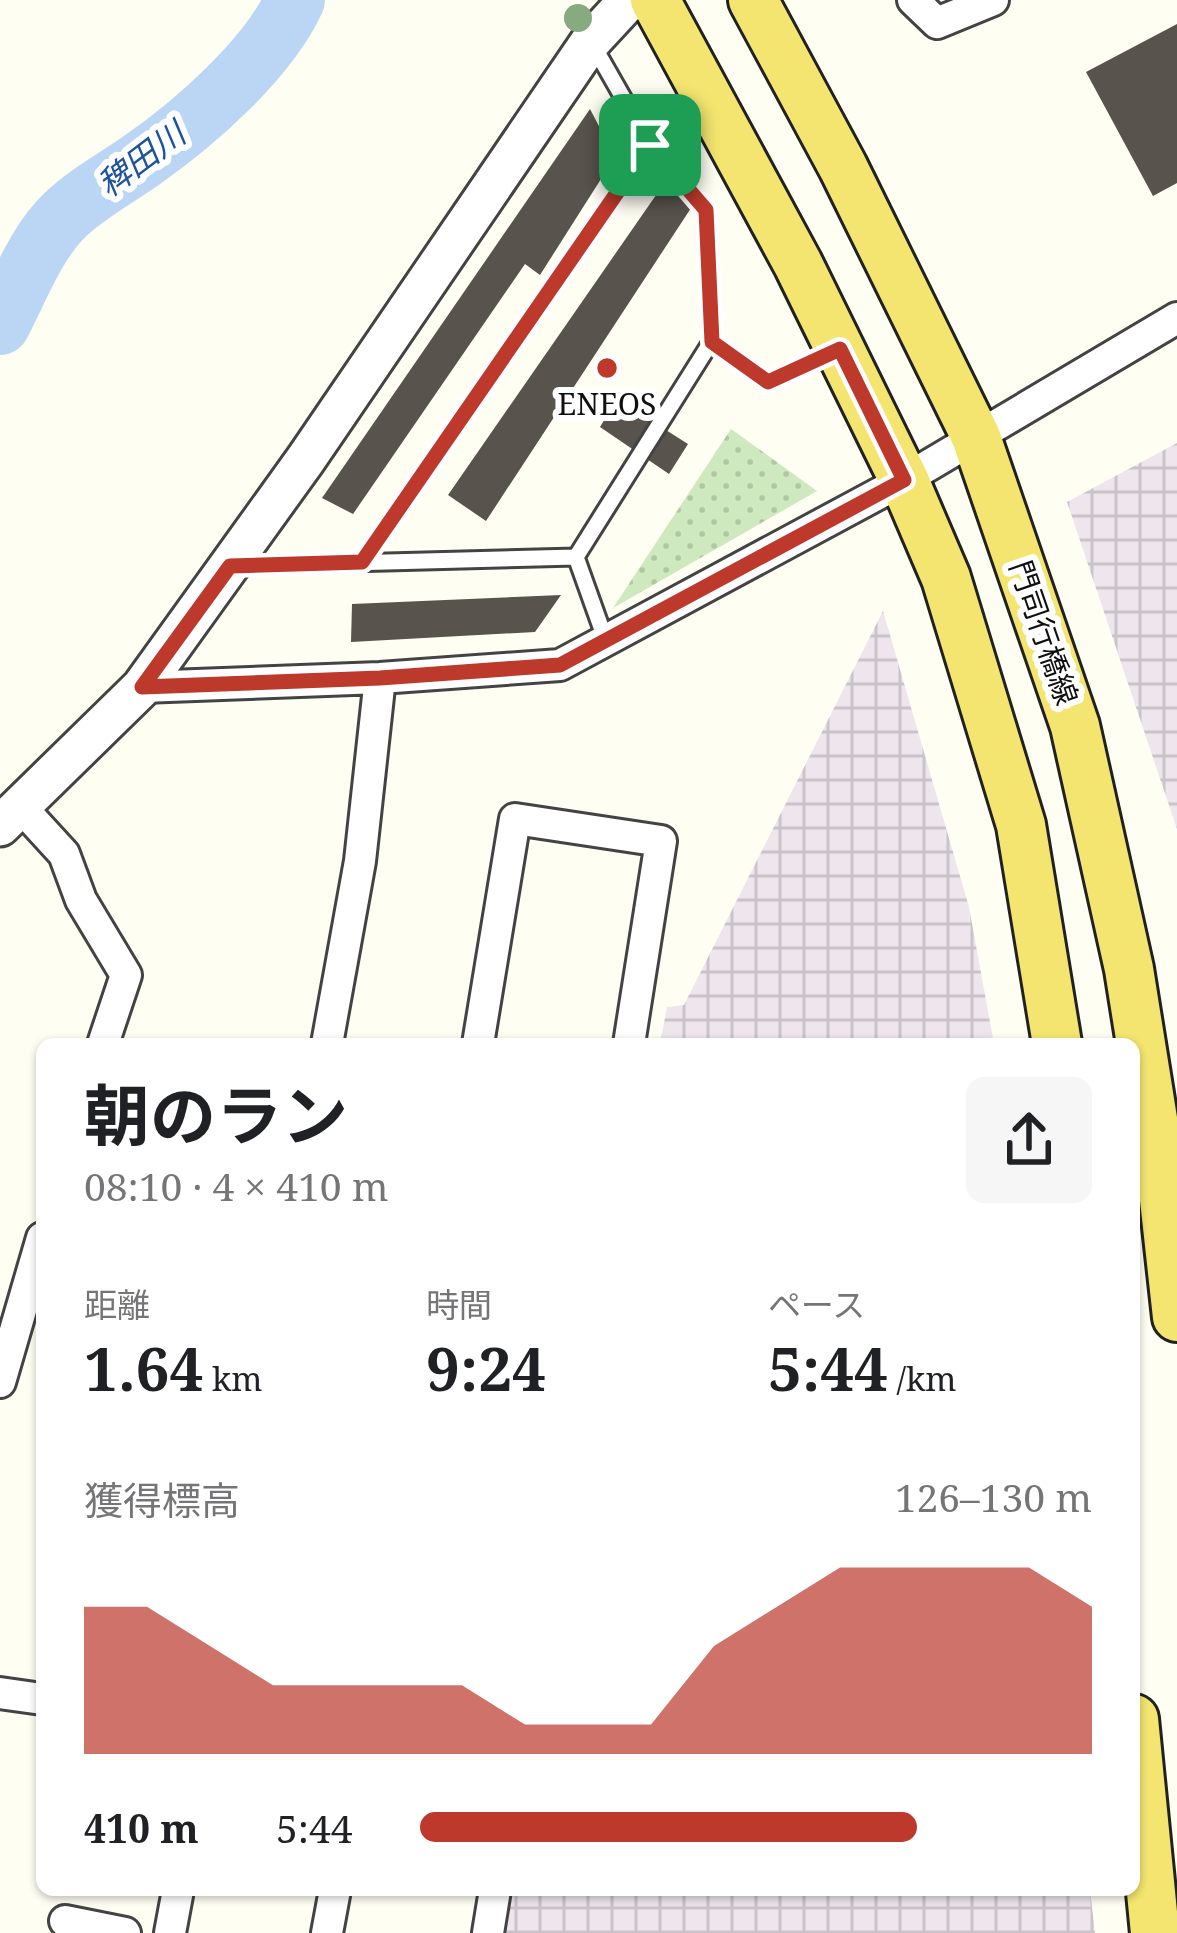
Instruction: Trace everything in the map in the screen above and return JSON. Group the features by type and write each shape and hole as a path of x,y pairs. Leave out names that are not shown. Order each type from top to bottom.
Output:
{"main road":[{"path":"655,0 840,349 946,578 1021,825 1056,1038"},
{"name":"門司行橋線","path":"753,0 843,167 976,437 1075,726 1130,969 1140,1038"},
{"name":"門司行橋線","path":"1140,1041 1177,1317"},
{"path":"1140,1780 1155,1933"}],"street":[{"path":"105,1038 126,975 81,900 64,854 10,816 142,687 306,460 591,41 629,0"},
{"path":"914,0 937,23 993,0"},
{"path":"142,687 560,665 904,480 1177,318"},
{"path":"328,1038 360,861 380,678"},
{"path":"479,1038 515,819 661,841 630,1038"},
{"path":"0,1382 36,1259"},
{"path":"0,1693 36,1698"},
{"path":"170,1933 177,1896"},
{"path":"327,1933 333,1896"},
{"path":"488,1933 494,1896"},
{"path":"65,1921 124,1933"}],"lane":[{"path":"576,557 712,342 706,210 650,145 591,41"},
{"path":"362,562 650,145 712,106"},
{"path":"712,342 768,382 840,349"},
{"path":"230,566 576,557"},
{"path":"576,557 605,641"}],"shaded area":[{"path":"1177,443 1177,829 1067,502"},
{"path":"883,611 969,907 993,1038 661,1038 667,1007 684,1005"},
{"path":"510,1896 1091,1896 1095,1933 503,1933"}],"green space":[{"path":"731,429 817,491 613,608"}],"building":[{"path":"1177,24 1177,183 1153,196 1086,72"},
{"path":"590,109 615,157 540,275 525,264 353,514 322,498"},
{"path":"663,185 693,205 486,521 448,495"},
{"path":"617,399 688,444 669,474 600,427"},
{"path":"561,595 535,632 351,642 352,604"}],"waterway":[{"name":"稗田川","path":"0,325 55,225 207,109 267,45 295,0"}],"place":[{"name":"ENEOS","path":"607,368"}],"route":[{"path":"650,145 706,210 712,342 768,382 840,349 904,480 560,665 142,687 230,566 362,562 650,145"}]}
